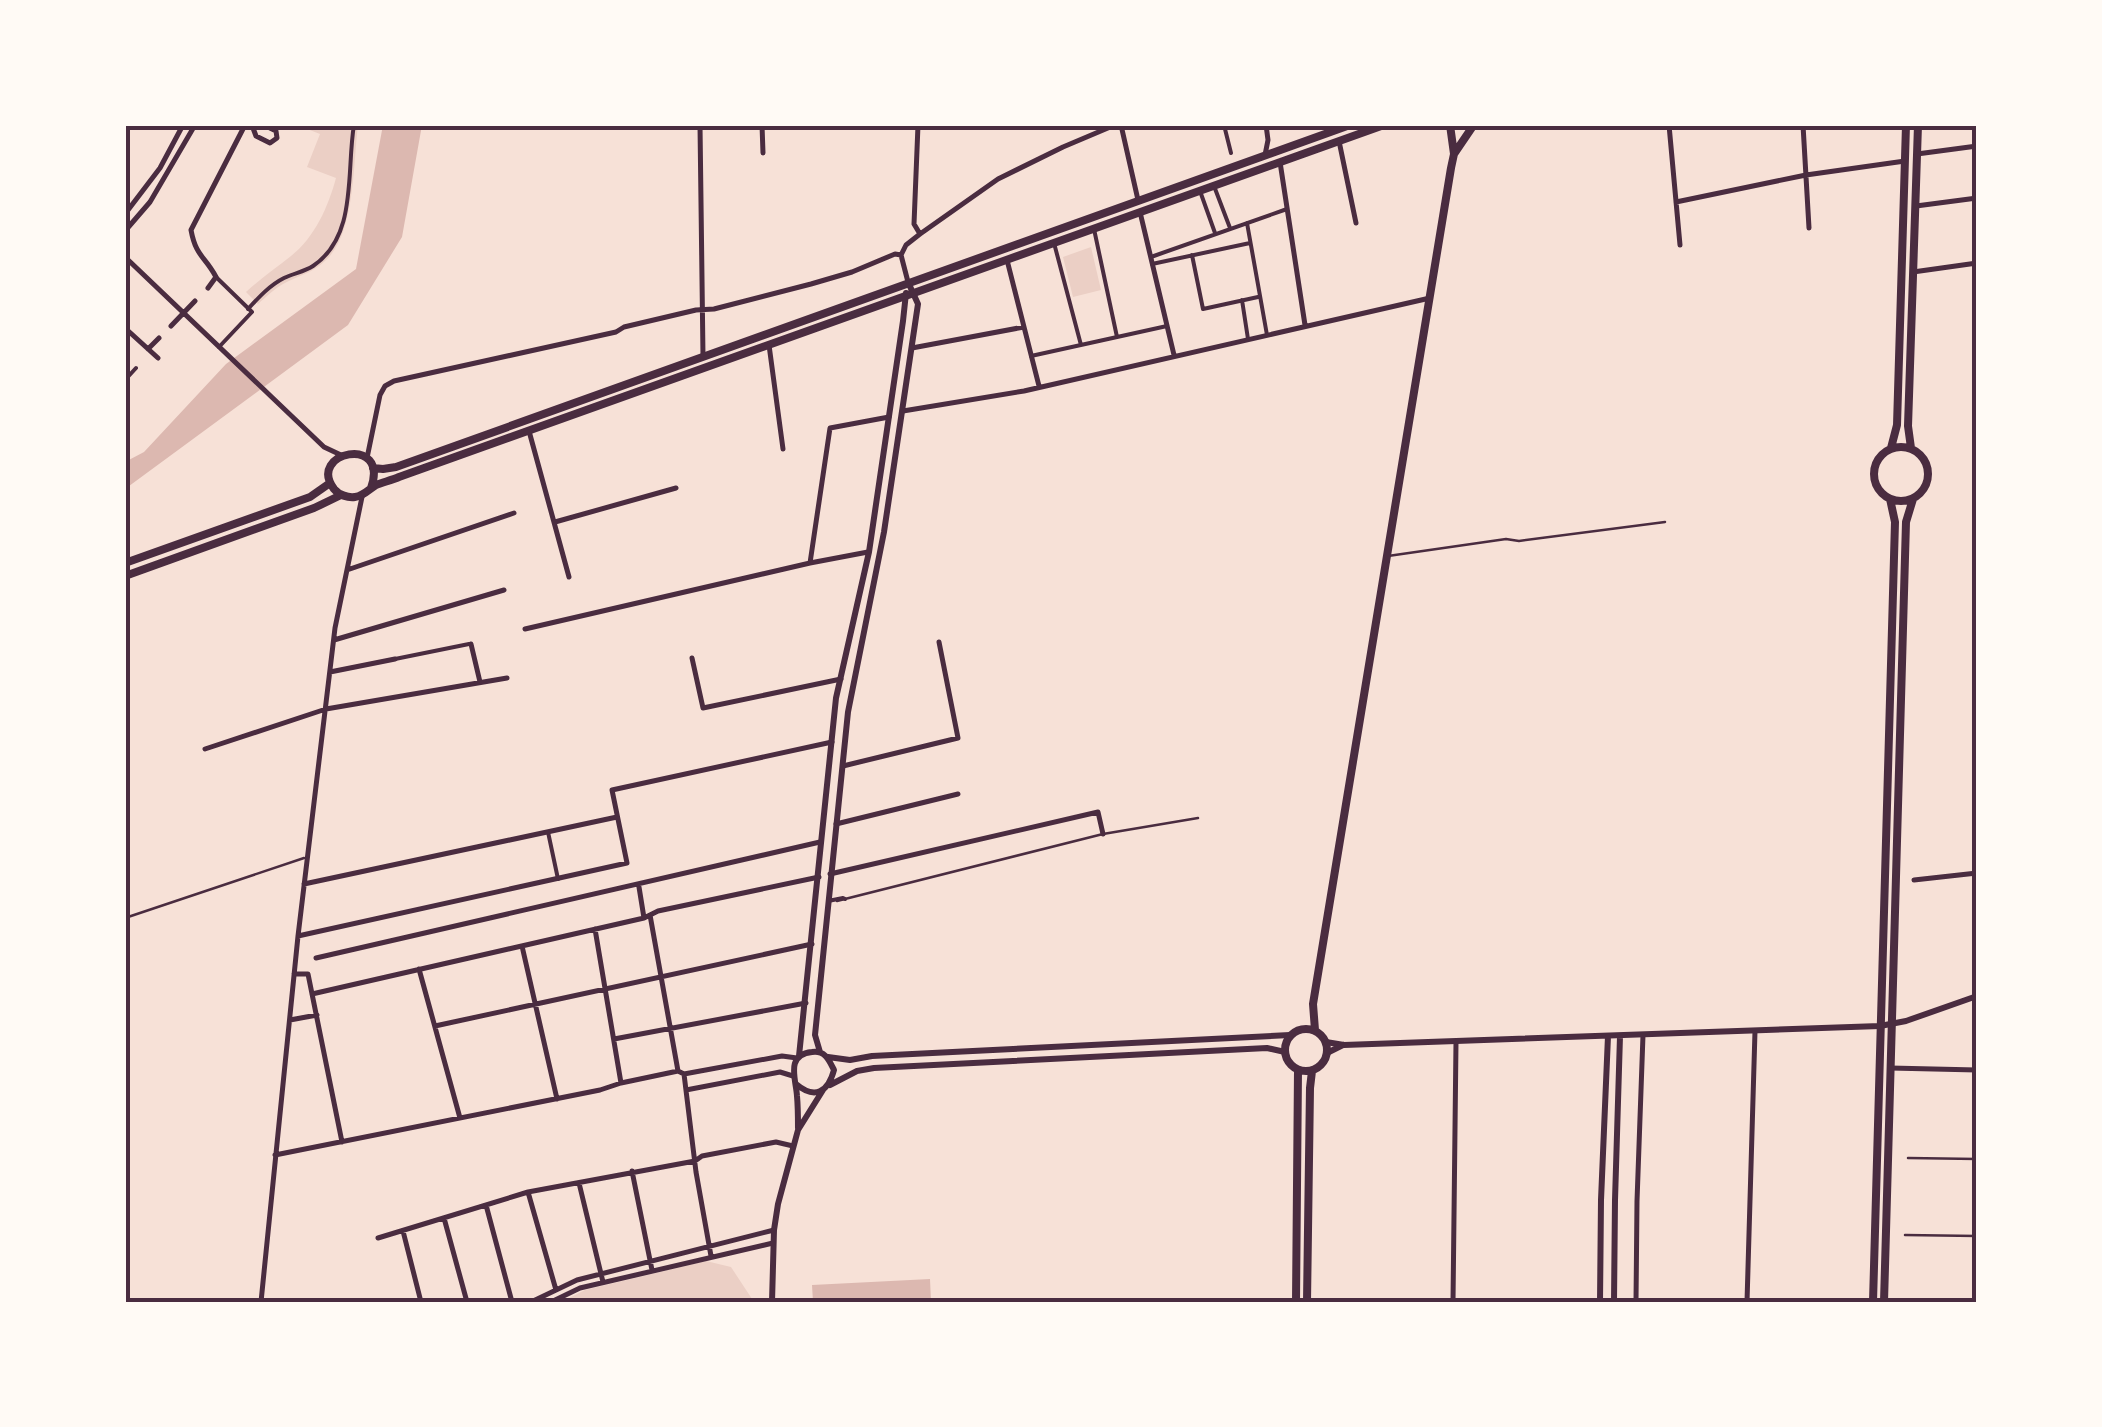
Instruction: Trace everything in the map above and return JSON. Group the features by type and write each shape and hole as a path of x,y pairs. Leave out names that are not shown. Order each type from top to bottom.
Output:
{"main road":[{"path":"373,468 396,466 1350,125"},
{"path":"371,488 373,468 367,458 350,452 332,465 330,483 341,495 358,499 371,488 1384,125"},
{"path":"1315,1030 1302,1029 1290,1035 1286,1043 1288,1063 1298,1070 1312,1071 1322,1064 1327,1053 1326,1042 1315,1030 1312,1010 1454,154 1450,125"},
{"path":"1460,125 1474,126"},
{"path":"1891,448 1897,426 1906,125"},
{"path":"1912,448 1908,426 1918,125"},
{"path":"1454,154 1474,126"},
{"path":"1891,448 1912,448 1924,458 1929,472 1925,488 1913,499 1890,499 1879,490 1874,476 1878,460 1891,448"},
{"path":"125,563 310,497 330,483"},
{"path":"125,576 323,505 341,495"},
{"path":"1872,1302 1895,522 1890,499"},
{"path":"1884,1302 1906,522 1913,499"},
{"path":"1302,1029 1312,1010"},
{"path":"1296,1302 1298,1070"},
{"path":"1307,1302 1312,1071"}],"street":[{"path":"125,214 160,168 183,125"},
{"path":"125,231 150,202 195,125"},
{"path":"219,347 272,286 309,269 334,245 345,213 354,125"},
{"path":"700,125 702,356"},
{"path":"762,125 763,153"},
{"path":"918,125 914,224 920,234"},
{"path":"798,1130 793,1067 806,1003 836,698 868,552 909,295 901,254 920,234 998,179 1118,125 1138,200"},
{"path":"1224,125 1231,153"},
{"path":"1265,155 1266,125"},
{"path":"1670,125 1680,246"},
{"path":"1803,125 1809,228"},
{"path":"250,310 200,258 190,230 253,126"},
{"path":"1268,140 1278,150"},
{"path":"1339,141 1356,223"},
{"path":"1917,154 1977,146"},
{"path":"1676,202 1904,161"},
{"path":"1280,162 1305,325"},
{"path":"1214,186 1230,229"},
{"path":"1200,191 1216,234"},
{"path":"1916,206 1977,198"},
{"path":"1152,260 1287,209"},
{"path":"1140,212 1174,356"},
{"path":"1247,223 1266,335"},
{"path":"1094,229 1118,337"},
{"path":"1054,243 1081,345"},
{"path":"1152,260 1250,243"},
{"path":"367,458 380,394 394,380 714,310 852,272 901,254"},
{"path":"1192,256 1203,308 1260,297"},
{"path":"125,257 324,448 332,465"},
{"path":"1007,260 1039,386"},
{"path":"1913,272 1977,264"},
{"path":"208,288 216,277"},
{"path":"770,1302 774,1230 793,1146 798,1130 834,1070 815,1036 833,901 830,874 850,700 882,546 912,348 918,304 909,295"},
{"path":"810,562 830,428 903,411 1024,391 1430,298"},
{"path":"1242,300 1248,339"},
{"path":"171,326 196,301"},
{"path":"1031,356 1167,326"},
{"path":"912,348 1024,327"},
{"path":"125,328 152,354 159,338"},
{"path":"769,346 784,449"},
{"path":"125,380 136,368"},
{"path":"529,431 569,577"},
{"path":"324,448 342,455"},
{"path":"555,522 676,488"},
{"path":"261,1302 307,856 334,640 358,499"},
{"path":"346,570 514,513"},
{"path":"525,629 868,552"},
{"path":"334,640 504,590"},
{"path":"830,768 958,738 939,642"},
{"path":"330,672 471,644 480,682"},
{"path":"692,658 703,708 841,679 854,680"},
{"path":"205,749 326,708 507,678"},
{"path":"836,698 850,700"},
{"path":"298,936 627,864 612,790 832,742"},
{"path":"824,825 958,794"},
{"path":"312,994 1098,812 1103,834"},
{"path":"304,884 617,817"},
{"path":"548,832 558,879"},
{"path":"316,958 822,842"},
{"path":"1914,880 1977,873"},
{"path":"639,887 686,1090 711,1256"},
{"path":"833,901 845,900"},
{"path":"596,929 621,1083"},
{"path":"435,1026 812,944 824,947"},
{"path":"522,946 557,1099"},
{"path":"419,969 460,1118"},
{"path":"294,974 308,974 342,1142"},
{"path":"1326,1042 1456,1042 1880,1026 1977,996"},
{"path":"614,1039 806,1003"},
{"path":"289,1020 316,1016"},
{"path":"1747,1302 1755,1031"},
{"path":"275,1155 621,1083 782,1056 798,1057 809,1052 850,1060 1290,1035"},
{"path":"1636,1302 1643,1035"},
{"path":"1600,1302 1608,1036"},
{"path":"1614,1302 1620,1036"},
{"path":"1452,1302 1456,1042"},
{"path":"1327,1053 1344,1045"},
{"path":"686,1090 780,1072 814,1093 857,1071 874,1068 1267,1048 1284,1052"},
{"path":"1890,1068 1977,1070"},
{"path":"378,1238 528,1192 776,1142 793,1146"},
{"path":"632,1171 652,1270"},
{"path":"578,1182 602,1282"},
{"path":"528,1192 556,1290 555,1300"},
{"path":"486,1204 512,1302"},
{"path":"444,1218 467,1302"},
{"path":"531,1302 577,1280 774,1230"},
{"path":"403,1231 421,1302"},
{"path":"555,1300 602,1282 773,1243"}],"lane":[{"path":"1386,556 1665,522"},
{"path":"845,900 1103,834 1198,818"},
{"path":"125,918 307,856"},
{"path":"1908,1158 1977,1159"},
{"path":"1904,1235 1977,1236"}],"shaded area":[{"path":"297,125 358,125 347,217 335,249 325,261 280,286 258,304 246,292 307,240 325,210 336,178 307,167 320,134"},
{"path":"383,125 422,125 402,237 348,325 125,489 125,462 144,452 226,364 356,269"},
{"path":"1091,247 1101,290 1073,297 1063,257"},
{"path":"706,1261 731,1267 754,1302 561,1302 585,1290"},
{"path":"930,1279 931,1302 813,1302 812,1285"}]}
